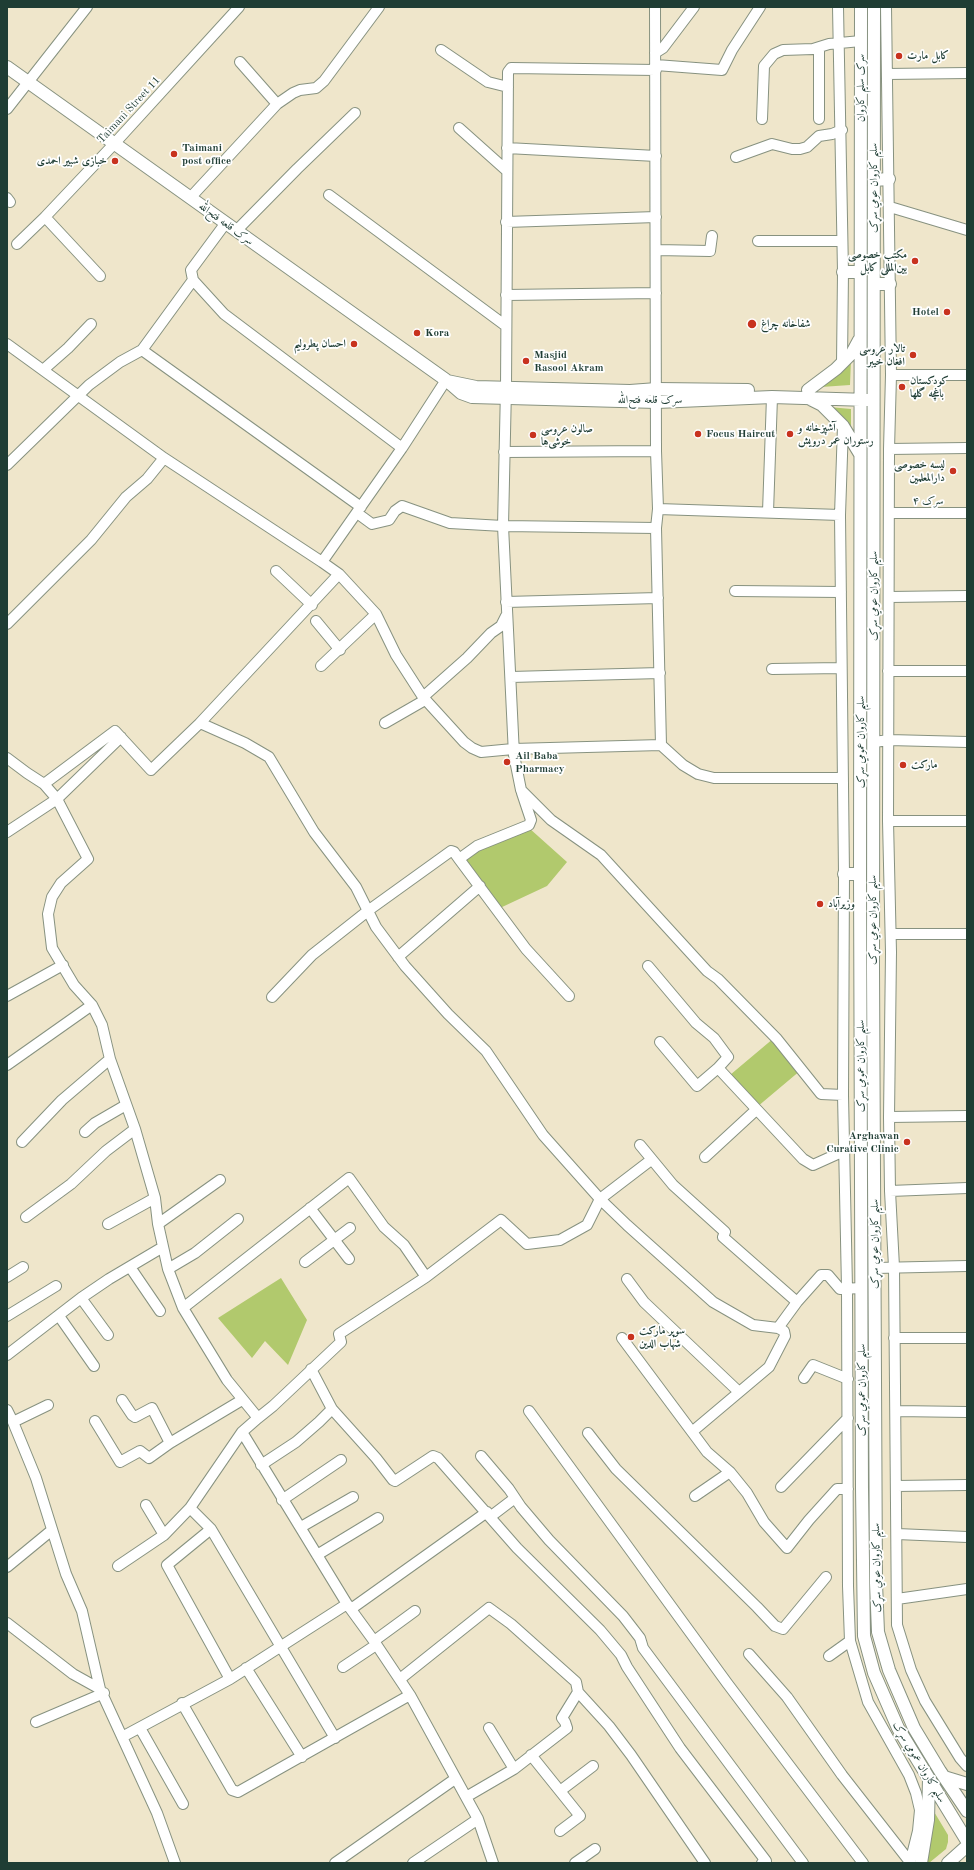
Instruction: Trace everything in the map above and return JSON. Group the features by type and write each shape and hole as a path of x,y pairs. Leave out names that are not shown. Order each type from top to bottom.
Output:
{"main road":[{"name":"سرک سلیم کاروان","path":"860,337 862,272 861,7"},
{"name":"سلیم کاروان عومي سړک","path":"874,7 875,396 873,968 876,1268 876,1583 878,1632 889,1670 914,1728 967,1811"},
{"name":"سرک قلعه فتح‌الله","path":"7,67 30,82 225,224 446,380 461,393 472,397 506,393 630,391 657,389 875,396"},
{"path":"874,180 889,180"},
{"path":"843,272 862,272"},
{"path":"875,284 890,284"},
{"path":"860,337 852,353 809,394 843,426 861,455"},
{"name":"سلیم کاروان عمومي سړک","path":"860,337 860,874 862,1488 864,1636 874,1673 898,1728 967,1841"},
{"name":"سرک قلعه فتح‌الله","path":"506,393 657,402 809,394"},
{"path":"844,874 860,874"},
{"path":"861,966 873,968"},
{"path":"944,1777 967,1784"},
{"path":"914,1863 928,1820 929,1778"},
{"path":"948,1863 967,1846"}],"street":[{"path":"7,109 30,82 87,7"},
{"name":"Taimani Street 11","path":"17,244 45,217 114,144 240,7"},
{"path":"190,198 277,104 293,93 300,90 316,88 324,81 379,7"},
{"path":"655,7 656,451 658,509 656,528 661,745"},
{"path":"656,53 663,48 694,7"},
{"path":"459,859 477,846 529,825 531,820 521,790 513,749 503,526 506,393 506,170 508,72 511,68 656,68 722,70 732,50 760,7"},
{"path":"838,7 842,130 842,363"},
{"path":"886,7 890,207 891,375 889,448 888,671 888,821 891,934 889,1117 890,1191 894,1267 897,1625 911,1670 925,1701 960,1758 967,1766"},
{"path":"762,118 764,66 774,54 783,50 819,49 826,45 861,41"},
{"path":"819,49 819,119"},
{"path":"441,50 488,82 508,87"},
{"path":"240,62 277,104"},
{"path":"887,74 967,73"},
{"path":"236,231 355,113"},
{"path":"459,128 506,170"},
{"path":"736,157 772,144 792,149 800,149 807,147 818,136 832,134 842,130"},
{"path":"507,148 656,156"},
{"path":"329,195 506,326"},
{"path":"890,207 967,230"},
{"path":"45,217 100,276"},
{"path":"506,222 656,217"},
{"path":"225,224 191,270 193,280 224,314 402,448"},
{"path":"656,250 710,251 712,236"},
{"path":"758,241 842,241"},
{"path":"7,465 78,396 104,373 142,350 193,280"},
{"path":"506,295 656,293"},
{"path":"43,370 68,348 91,324"},
{"path":"7,344 164,458 339,574 376,614 396,655 424,698 464,742 472,748 480,752 513,749 661,745 683,765 698,774 714,778 843,778"},
{"path":"142,350 359,510 372,524 389,520 402,506 450,523 503,526 656,528"},
{"path":"891,375 967,375"},
{"path":"322,562 402,448 446,380"},
{"path":"768,512 772,396"},
{"path":"843,426 840,515 844,874 843,1095 847,1288 850,1641 868,1702 909,1775 916,1793 920,1810 914,1863"},
{"path":"889,448 967,448"},
{"path":"504,452 656,451"},
{"path":"7,624 91,540 126,497 147,479 164,458"},
{"path":"658,509 840,515"},
{"name":"سرک ۴","path":"889,513 967,513"},
{"path":"276,571 312,605"},
{"path":"44,784 115,731 152,770 200,723 251,667 312,605 339,574"},
{"path":"735,591 841,592"},
{"path":"889,597 967,596"},
{"path":"506,602 658,598"},
{"path":"321,666 340,650 376,614"},
{"path":"385,723 424,698 467,658 491,633 501,626 506,616"},
{"path":"316,621 340,650"},
{"path":"772,669 841,668"},
{"path":"888,671 967,671"},
{"path":"510,677 660,673"},
{"path":"200,723 245,743 269,757 314,832 356,887 369,910 376,927 398,957 448,1014 486,1051 543,1135 600,1199 713,1302 753,1325 778,1328 784,1331 785,1336 769,1367 693,1431"},
{"path":"7,832 57,799 121,737"},
{"path":"874,742 888,740 967,742"},
{"path":"7,758 26,773 44,784 57,799 88,859 61,883 52,897 48,914 52,948 74,985 92,1005 102,1024 110,1059 135,1129 156,1198 158,1224 168,1269 182,1308 227,1380 258,1418"},
{"path":"521,790 551,820 601,855 650,911 707,971 718,980 777,1039 821,1094 843,1095"},
{"path":"888,821 967,821"},
{"path":"272,997 312,955 369,910 451,851 454,852 526,949 569,996"},
{"path":"398,957 480,886"},
{"path":"891,934 967,934"},
{"path":"7,996 63,965"},
{"path":"648,966 696,1023 714,1038 728,1057 718,1068 697,1086 660,1042"},
{"path":"7,1065 92,1005"},
{"path":"22,1142 62,1100 110,1059"},
{"path":"718,1068 803,1159 813,1165 844,1151"},
{"path":"85,1132 95,1123 126,1106"},
{"path":"705,1156 756,1110"},
{"path":"889,1117 967,1116"},
{"path":"26,1217 71,1184 106,1151 135,1129"},
{"path":"640,1145 673,1186 725,1232 724,1237 797,1302"},
{"path":"118,1566 164,1535 190,1508 242,1432 273,1406 341,1342 339,1334 426,1277 501,1220 527,1244 560,1240 587,1225 600,1199 651,1160"},
{"path":"182,1308 347,1179 351,1179 384,1227 404,1245 426,1277"},
{"path":"158,1224 220,1180"},
{"path":"890,1191 967,1188"},
{"path":"108,1224 156,1198"},
{"path":"310,1208 349,1259"},
{"path":"168,1269 195,1253 238,1220"},
{"path":"305,1262 350,1228"},
{"path":"7,1355 81,1298 163,1247"},
{"path":"876,1268 967,1266"},
{"path":"130,1267 160,1312"},
{"path":"7,1277 23,1268"},
{"path":"778,1328 797,1302 821,1275 828,1275 840,1289 862,1288"},
{"path":"627,1279 644,1302 739,1392"},
{"path":"7,1316 56,1286"},
{"path":"81,1298 108,1335"},
{"path":"58,1316 94,1366"},
{"path":"622,1338 693,1431 707,1452 730,1472 747,1493 764,1522 787,1548 809,1520 837,1489 848,1489"},
{"path":"894,1338 967,1338"},
{"path":"804,1378 813,1365 848,1379"},
{"path":"311,1369 332,1409 395,1481 433,1456 438,1458 517,1548 600,1630 621,1655 627,1668 680,1748 766,1861 762,1863"},
{"path":"122,1400 135,1417 152,1408 170,1443"},
{"path":"95,1421 120,1462 140,1451 149,1458 170,1443 242,1400"},
{"path":"14,1422 48,1404"},
{"path":"261,1466 296,1442 332,1409"},
{"path":"7,1410 14,1422 36,1478 66,1574 82,1611 102,1691 156,1813 175,1863"},
{"path":"529,1411 727,1683 863,1863"},
{"path":"896,1411 967,1412"},
{"path":"781,1487 848,1418"},
{"path":"242,1432 261,1466 301,1527 349,1607 410,1695 478,1819 493,1863"},
{"path":"588,1433 616,1470 775,1626 783,1629 826,1578"},
{"path":"481,1456 515,1498 521,1508 549,1540 606,1598 632,1627 640,1638 643,1648 804,1863"},
{"path":"282,1500 341,1460"},
{"path":"695,1496 730,1472"},
{"path":"896,1486 967,1485"},
{"path":"301,1527 353,1497"},
{"path":"122,1737 182,1703 230,1679 282,1646 349,1607 515,1498"},
{"path":"146,1505 164,1535"},
{"path":"190,1508 211,1529 282,1646 335,1738"},
{"path":"317,1555 378,1518"},
{"path":"211,1529 167,1565 230,1679"},
{"path":"9,1561 52,1530"},
{"path":"896,1534 967,1537"},
{"path":"897,1599 967,1589"},
{"path":"400,1679 489,1608 511,1624 576,1682 578,1692 609,1726 631,1755 705,1863"},
{"path":"343,1668 415,1611"},
{"path":"7,1623 72,1674 102,1691"},
{"path":"829,1656 850,1641"},
{"path":"749,1654 787,1697 842,1775 914,1863"},
{"path":"246,1668 302,1757"},
{"path":"36,1722 102,1691"},
{"path":"466,1797 514,1769 567,1728 566,1722 562,1718 578,1692"},
{"path":"182,1703 232,1790 238,1792 410,1695"},
{"path":"140,1728 183,1804"},
{"path":"488,1728 514,1769"},
{"path":"531,1755 580,1816 560,1831"},
{"path":"560,1791 593,1766"},
{"path":"335,1863 455,1778"},
{"path":"413,1863 478,1819"},
{"path":"575,1863 595,1849"}],"green space":[{"path":"851,359 850,385 821,387"},
{"path":"829,407 851,409 851,429"},
{"path":"529,828 567,862 547,886 500,908 462,861 480,850"},
{"path":"774,1038 801,1070 757,1107 730,1075"},
{"path":"281,1278 307,1320 288,1365 265,1341 252,1358 218,1318"},
{"path":"933,1810 948,1835 948,1842 946,1849 929,1863 925,1863"}],"place":[{"name":"کابل مارت","path":"899,56"},
{"name":"Taimani post office","path":"174,154"},
{"name":"خبازی شبیر احمدی","path":"115,161"},
{"name":"مکتب خصوصی بین‌المللی کابل","path":"915,261"},
{"name":"Hotel","path":"947,312"},
{"name":"شفاخانه چراغ","path":"752,324"},
{"name":"Kora","path":"417,333"},
{"name":"احسان پطرولیم","path":"354,344"},
{"name":"تالار عروسی افغان خیبر","path":"913,355"},
{"name":"Masjid Rasool Akram","path":"526,361"},
{"name":"کودکستان باغچه گلها","path":"902,387"},
{"name":"Focus Haircut","path":"698,434"},
{"name":"آشپزخانه و رستوران عمر درویش","path":"790,434"},
{"name":"صالون عروسی خوشی‌ها","path":"533,435"},
{"name":"لیسه خصوصی دارالمعلمین","path":"953,471"},
{"name":"Ail Baba Pharmacy","path":"507,762"},
{"name":"مارکت","path":"903,765"},
{"name":"وزیرآباد","path":"820,904"},
{"name":"Arghawan Curative Clinic","path":"907,1142"},
{"name":"سوپر مارکت شهاب الدین","path":"631,1337"}]}
